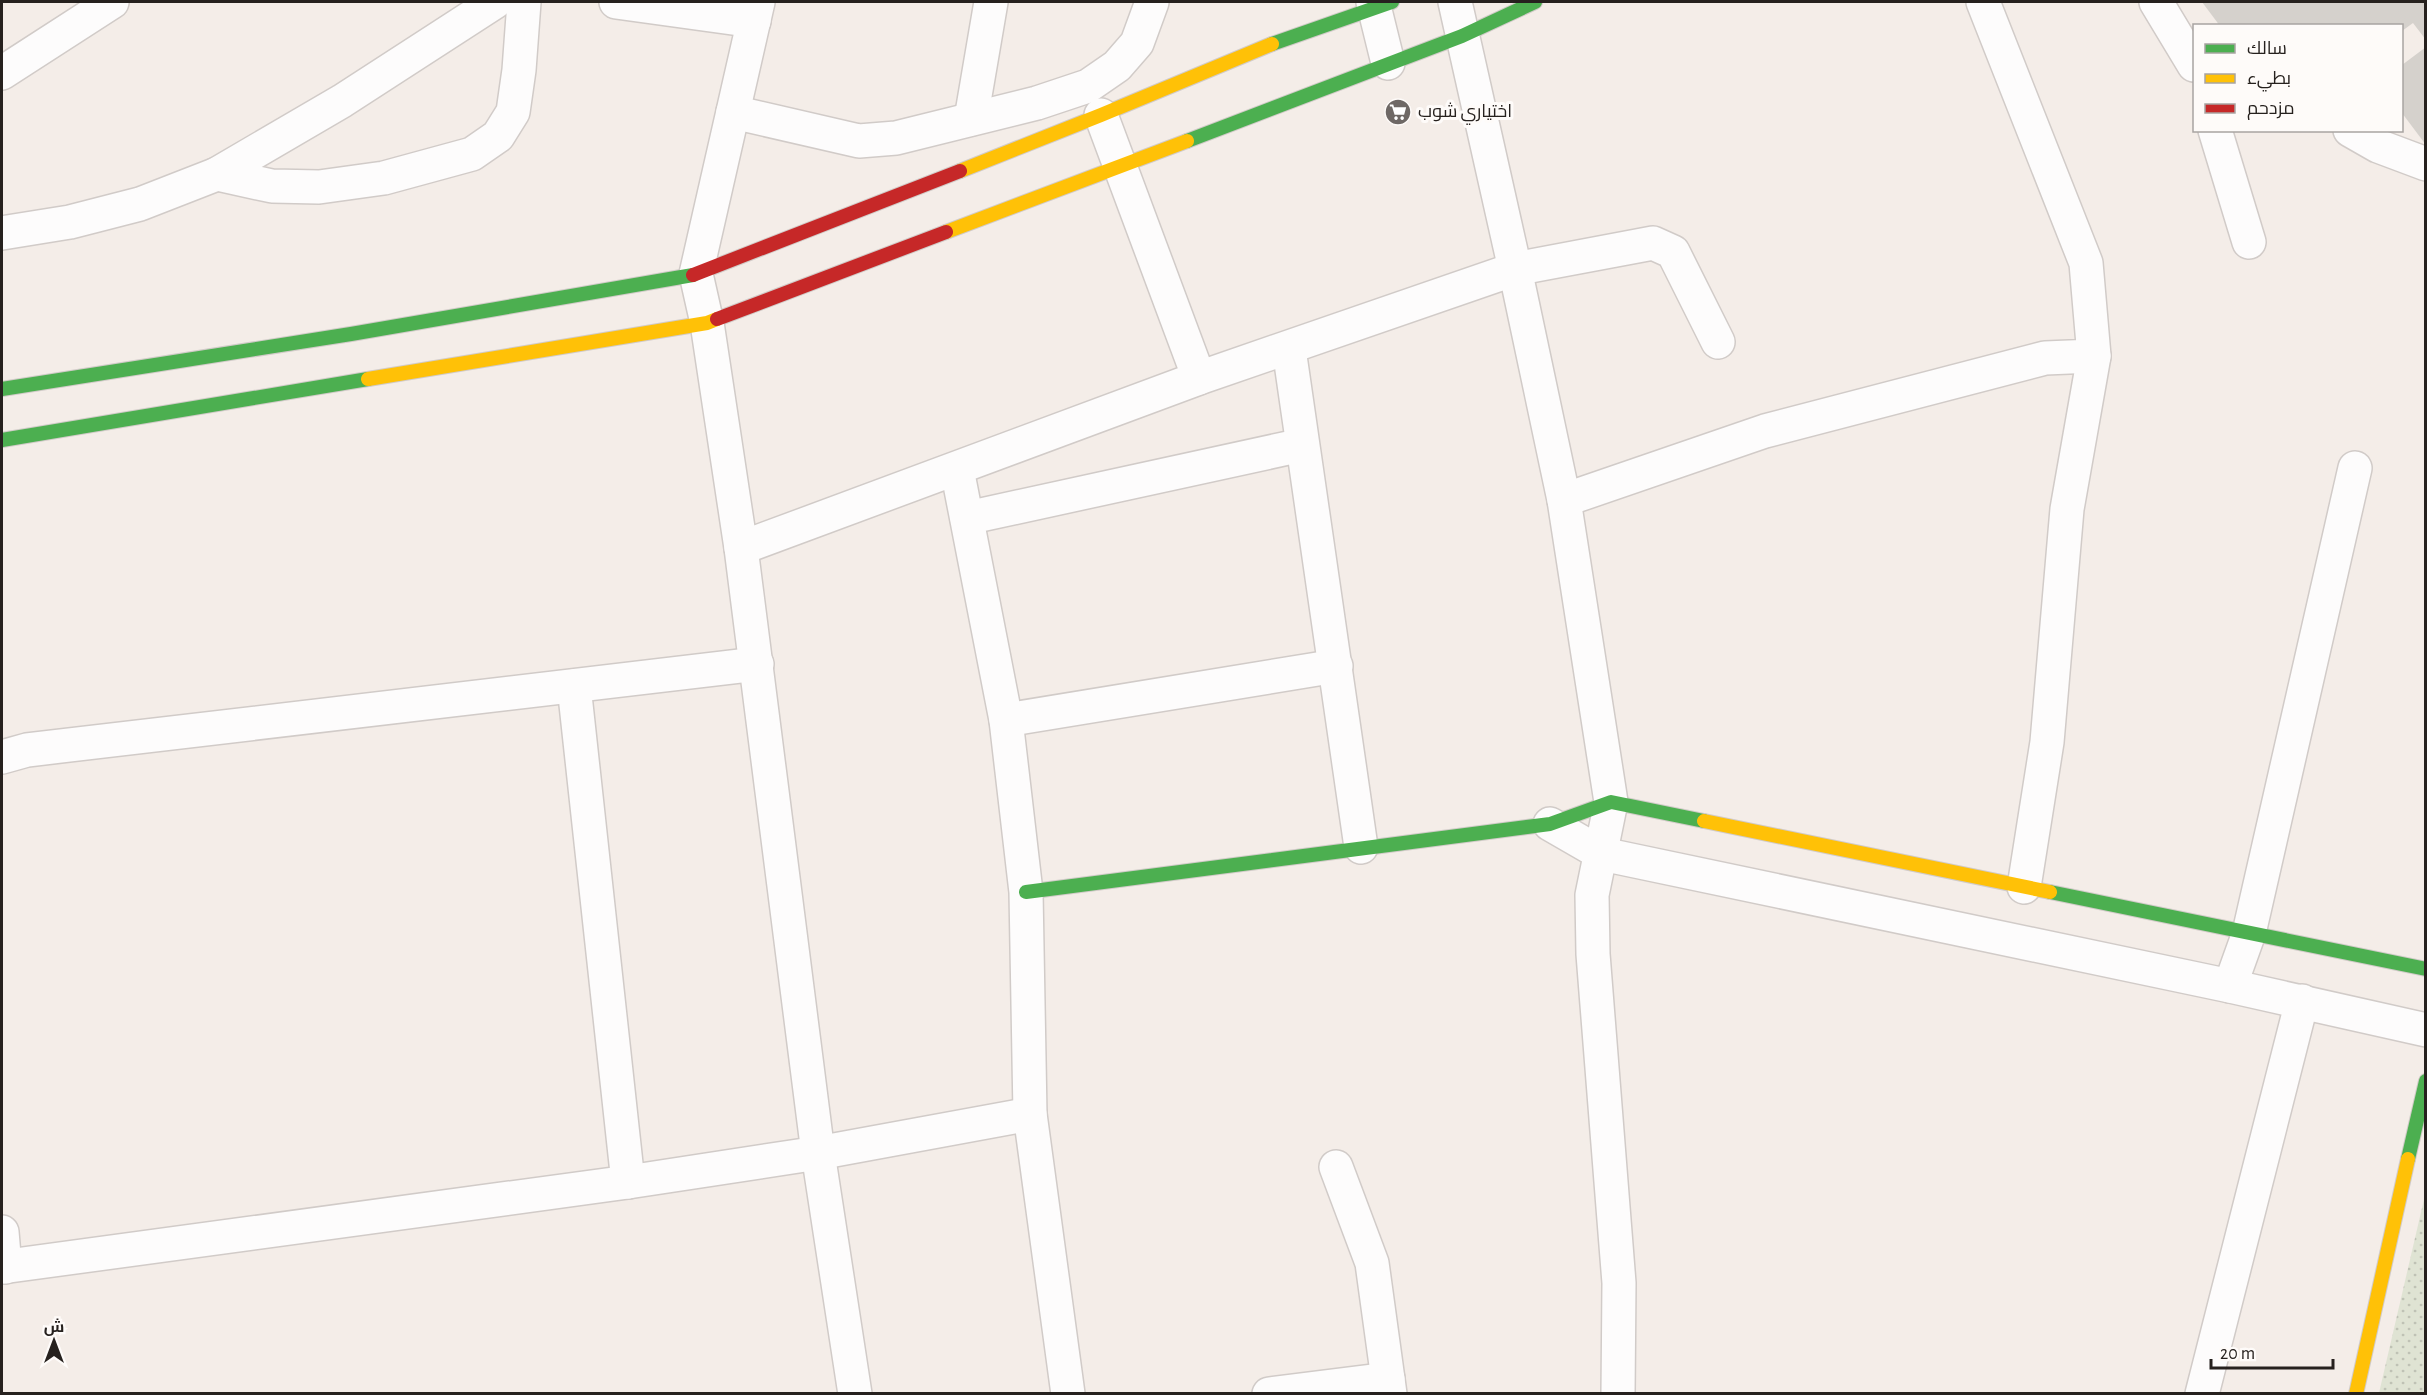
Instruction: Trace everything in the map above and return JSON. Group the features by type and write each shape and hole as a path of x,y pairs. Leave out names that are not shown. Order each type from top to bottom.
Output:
{"street":[{"path":"2,73 112,2"},
{"path":"2,233 70,222 140,204 217,174 342,100 495,2"},
{"path":"217,174 272,186 319,187 384,178 472,154 498,136 513,112 524,2"},
{"path":"616,2 756,11 696,274 707,323 741,548 818,1153 855,1394"},
{"path":"971,119 991,2"},
{"path":"733,112 860,141 896,138 1037,103 1088,86 1117,66 1137,43 1152,2"},
{"path":"1455,2 1564,500 1611,802 1592,895 1593,954 1618,1283 1618,1394"},
{"path":"2,440 707,323 1462,36 1535,2"},
{"path":"1983,2 2086,263 2094,356 2067,508 2047,742 2024,887"},
{"path":"2156,2 2193,62"},
{"path":"2,389 351,334 696,274 1101,115 1248,52 1380,4 1388,63"},
{"path":"1101,115 1198,378"},
{"path":"2216,132 2248,242"},
{"path":"2354,132 2378,146 2426,164"},
{"path":"741,548 1198,378 1289,349 1515,269 1653,243 1673,252 1718,342"},
{"path":"1289,349 1361,847"},
{"path":"1564,500 1765,430 2045,358 2094,356"},
{"path":"967,518 1302,445"},
{"path":"2230,986 2248,933 2355,468"},
{"path":"957,469 1006,720 1026,892 1030,1114 1068,1394"},
{"path":"2,757 39,748 757,664"},
{"path":"1006,720 1336,666"},
{"path":"574,686 628,1182"},
{"path":"1026,892 1550,824 1611,802 2426,969"},
{"path":"1550,824 1602,854 2426,1029"},
{"path":"2202,1394 2302,1001"},
{"path":"2356,1394 2426,1081"},
{"path":"2,1232 3,1267 628,1182 818,1153 1030,1114"},
{"path":"1269,1394 1389,1386 1372,1263 1336,1167"}],"green space":[{"path":"2425,1195 2425,1393 2379,1393"}],"building":[{"path":"2202,2 2426,2 2426,40 2413,23 2403,30 2403,24 2218,24"},
{"path":"2426,47 2426,145 2403,114 2403,64"}],"traffic: fast":[{"path":"1272,44 1392,2"},
{"path":"1187,141 1462,36 1535,2"},
{"path":"2,389 351,334 693,275"},
{"path":"2,440 368,379"},
{"path":"1026,892 1550,824 1611,802 1704,821"},
{"path":"2050,892 2426,969"},
{"path":"2408,1159 2426,1081"}],"traffic: slow":[{"path":"960,171 1272,44"},
{"path":"946,232 1187,141"},
{"path":"368,379 707,323 717,319"},
{"path":"1704,821 2050,892"},
{"path":"2356,1394 2408,1159"}],"traffic: jam":[{"path":"693,275 960,171"},
{"path":"717,319 946,232"}],"place":[{"name":"اختياري شوب","path":"1398,112"}]}
